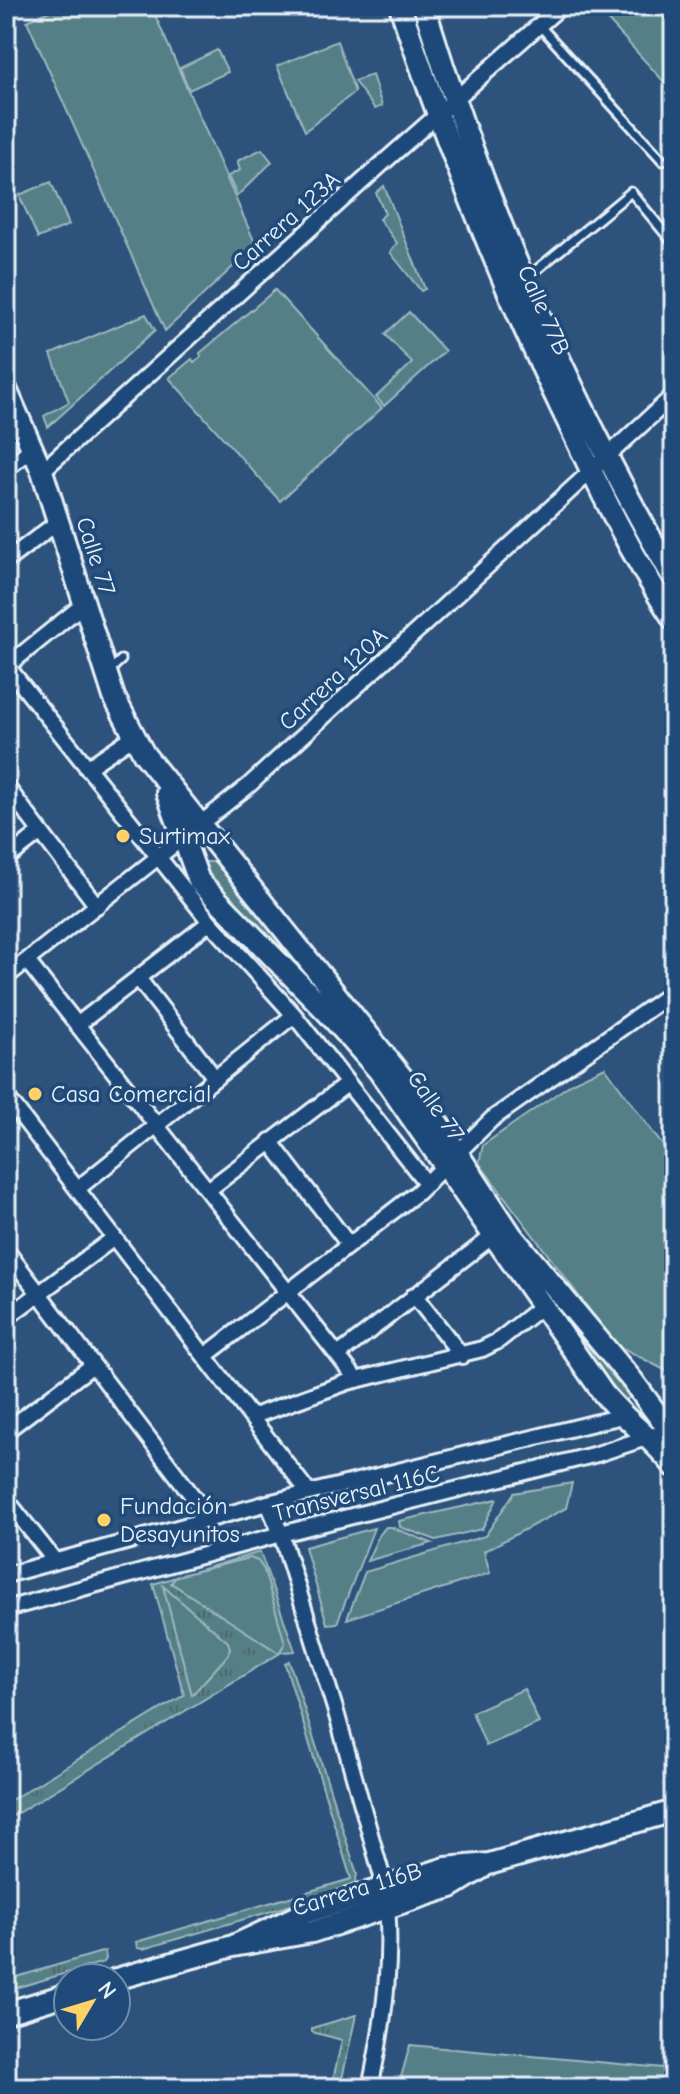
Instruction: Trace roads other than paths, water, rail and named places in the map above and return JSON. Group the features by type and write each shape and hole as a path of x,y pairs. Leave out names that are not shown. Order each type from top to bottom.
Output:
{"street":[{"name":"Calle 77B","path":"400,6 437,115 497,270 591,471 648,581 674,620"},
{"name":"Calle 77B","path":"424,6 454,100 525,280 608,455 674,579"},
{"name":"Carrera 123A","path":"42,471 561,6"},
{"name":"Calle 77","path":"6,389 12,423 42,471 105,674 134,736 161,778 433,1116 451,1159 493,1236 622,1416 650,1438 674,1466"},
{"name":"Carrera 120A","path":"6,977 201,826 305,735 674,395"},
{"path":"6,469 31,449"},
{"path":"6,561 58,522"},
{"path":"84,604 6,666 210,922 294,1015 427,1184"},
{"path":"87,768 134,736"},
{"name":"Calle 77","path":"161,778 199,881 328,1013 379,1071 672,1431"},
{"path":"6,786 97,906"},
{"path":"6,859 41,832"},
{"path":"77,1025 210,922"},
{"path":"227,942 244,929"},
{"path":"27,961 357,1380"},
{"path":"138,978 215,1078"},
{"path":"205,1356 427,1184 492,1119 674,991"},
{"path":"306,1030 328,1013"},
{"path":"77,1189 294,1015"},
{"path":"208,1190 347,1084"},
{"path":"6,1096 309,1493"},
{"path":"270,1141 349,1245"},
{"path":"338,1355 493,1236"},
{"path":"6,1318 114,1238"},
{"path":"6,1250 210,1519"},
{"path":"414,1295 462,1356"},
{"path":"251,1417 357,1380 462,1356 498,1341 542,1306"},
{"path":"6,1431 93,1365"},
{"path":"6,1575 268,1503 622,1416"},
{"name":"Transversal 116C","path":"6,1609 672,1431"},
{"path":"6,1499 55,1561"},
{"path":"268,1503 281,1534 336,1712 386,1898 385,2009 370,2088"},
{"name":"Carrera 116B","path":"132,1974 233,1946 312,1932 386,1898 451,1887 489,1864 674,1811"},
{"path":"6,2013 52,1999"}],"lane":[{"path":"539,25 663,161"},
{"path":"525,280 631,192 674,244"},
{"path":"105,674 121,660"}],"place":[{"name":"Surtimax","path":"123,836"},
{"name":"Casa Comercial","path":"35,1094"},
{"name":"Fundación Desayunitos","path":"104,1520"}]}
